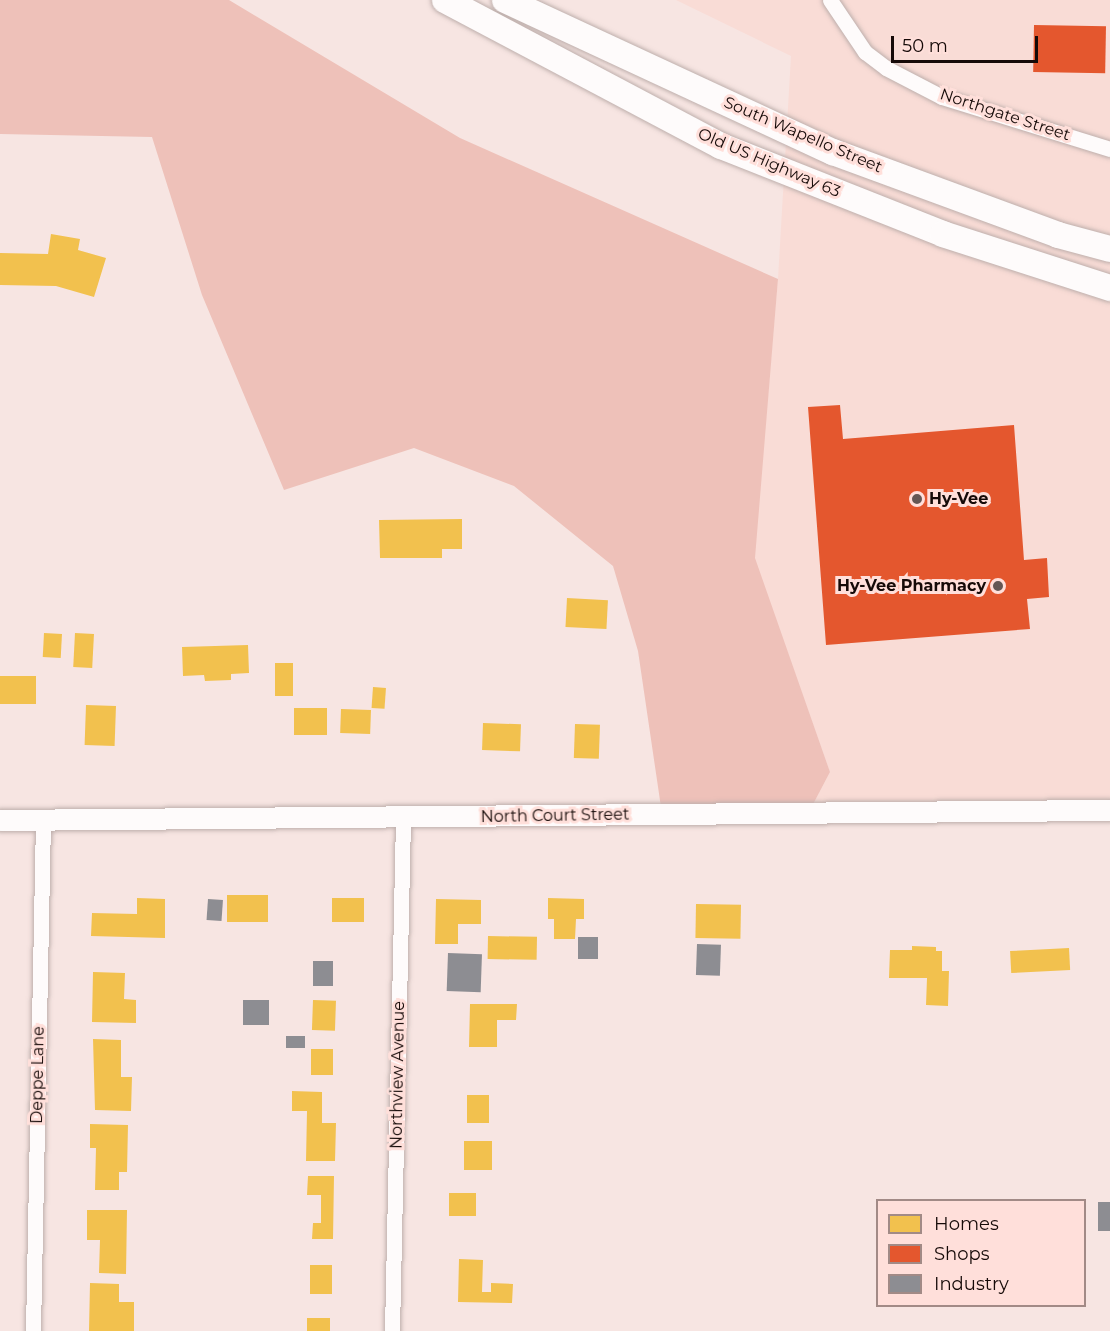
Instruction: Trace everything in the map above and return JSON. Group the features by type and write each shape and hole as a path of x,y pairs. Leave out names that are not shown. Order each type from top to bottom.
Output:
{"highway":[{"name":"Old US Highway 63","path":"445,0 721,146 944,234 1110,288"},
{"name":"South Wapello Street","path":"505,0 833,152 1058,235 1110,249"}],"main road":[{"name":"North Court Street","path":"0,820 403,819 1110,810"}],"street":[{"name":"Northgate Street","path":"830,0 865,52 886,68 942,97 1110,149"},
{"name":"Deppe Lane","path":"33,1331 43,819"},
{"name":"Northview Avenue","path":"392,1331 403,819"}],"shaded area":[{"path":"0,0 229,0 460,138 778,279 755,558 830,772 809,812 662,814 638,651 613,566 514,486 414,448 284,490 202,295 152,137 0,134"},
{"path":"676,0 1110,0 1110,810 809,812 830,772 754,558 778,279 791,56"}],"building: Homes":[{"path":"51,234 80,239 78,250 106,258 94,297 56,286 0,285 0,253 48,254"},
{"path":"462,519 462,549 442,549 442,558 380,558 379,520"},
{"path":"567,598 608,600 606,629 565,627"},
{"path":"44,633 62,634 61,658 43,657"},
{"path":"75,633 94,634 92,668 73,667"},
{"path":"248,645 249,673 231,674 231,680 205,681 204,675 183,676 182,647"},
{"path":"275,663 293,663 293,696 275,696"},
{"path":"0,676 36,676 36,704 0,704"},
{"path":"373,687 386,688 385,709 372,708"},
{"path":"86,705 116,706 115,746 85,745"},
{"path":"294,708 327,708 327,735 294,735"},
{"path":"341,709 371,710 370,734 340,733"},
{"path":"483,723 521,724 520,751 482,750"},
{"path":"575,724 600,725 599,759 574,758"},
{"path":"227,895 268,895 268,922 227,922"},
{"path":"137,898 165,899 165,938 91,936 92,913 137,914"},
{"path":"332,898 364,898 364,922 332,922"},
{"path":"548,898 584,899 584,919 576,919 575,939 554,939 554,919 548,919"},
{"path":"436,899 481,900 481,924 458,924 458,944 435,944"},
{"path":"696,904 741,905 740,939 695,938"},
{"path":"488,936 537,937 537,960 488,959"},
{"path":"912,946 936,947 936,951 942,951 942,971 949,971 948,1006 926,1005 927,978 889,978 890,950 912,950"},
{"path":"1069,948 1070,970 1011,973 1010,951"},
{"path":"93,972 125,973 124,999 136,1000 136,1023 92,1022"},
{"path":"313,1000 336,1001 335,1031 312,1030"},
{"path":"470,1004 517,1004 516,1020 497,1020 497,1047 469,1047"},
{"path":"93,1039 121,1040 121,1077 132,1077 131,1111 95,1110"},
{"path":"311,1049 333,1049 333,1075 311,1075"},
{"path":"292,1091 322,1092 322,1123 336,1123 335,1161 306,1161 307,1111 292,1111"},
{"path":"467,1095 489,1095 489,1123 467,1123"},
{"path":"90,1124 128,1125 127,1172 119,1172 119,1190 95,1190 96,1148 90,1148"},
{"path":"464,1141 492,1141 492,1170 464,1170"},
{"path":"308,1176 334,1176 333,1239 312,1239 313,1223 321,1223 321,1195 307,1195"},
{"path":"449,1193 476,1193 476,1216 449,1216"},
{"path":"87,1210 127,1210 126,1274 99,1273 100,1240 87,1240"},
{"path":"459,1259 483,1260 482,1292 491,1292 491,1283 513,1284 512,1303 458,1302"},
{"path":"310,1265 332,1265 332,1294 310,1294"},
{"path":"90,1283 119,1284 119,1302 134,1302 134,1331 89,1331"},
{"path":"307,1318 330,1318 330,1331 307,1331"}],"building: Shops":[{"path":"1034,25 1106,26 1105,73 1033,72"},
{"name":"Hy-Vee","path":"840,405 843,439 1014,425 1024,560 1047,558 1049,597 1027,599 1030,629 826,645 808,407"}],"building: Industry":[{"path":"208,899 223,900 221,921 207,920"},
{"path":"578,937 598,937 598,959 578,959"},
{"path":"697,944 721,945 720,976 696,975"},
{"path":"448,953 482,954 481,992 447,991"},
{"path":"313,961 333,961 333,986 313,986"},
{"path":"243,1000 269,1000 269,1025 243,1025"},
{"path":"286,1036 305,1036 305,1048 286,1048"},
{"path":"1098,1202 1110,1202 1110,1231 1098,1231"}],"place":[{"name":"Hy-Vee","path":"917,499"},
{"name":"Hy-Vee Pharmacy","path":"998,586"}]}
